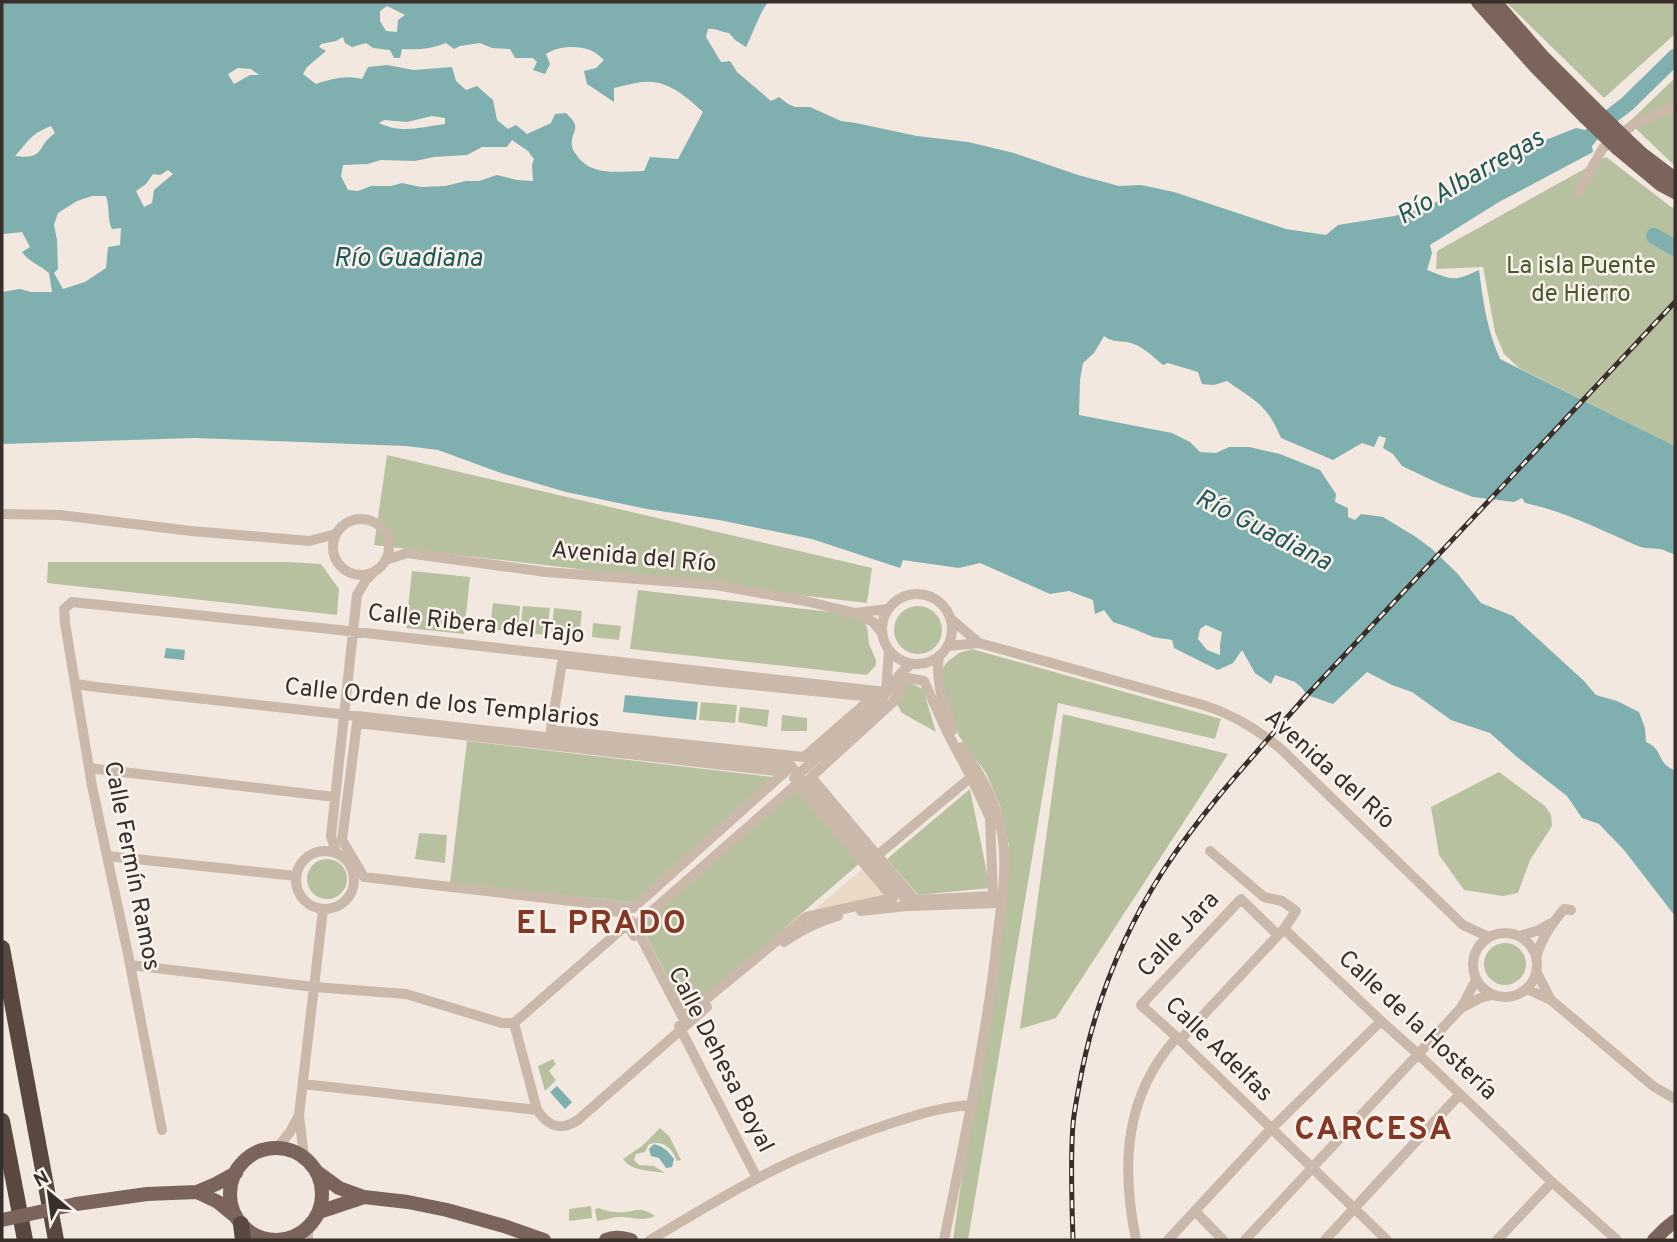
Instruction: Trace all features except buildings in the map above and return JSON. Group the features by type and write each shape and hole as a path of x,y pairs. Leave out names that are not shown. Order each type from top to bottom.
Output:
{"highway":[{"path":"2,948 57,1240"},
{"path":"2,1121 23,1240"},
{"path":"2,1156 23,1240"},
{"path":"238,1220 243,1240"}],"main road":[{"path":"1478,2 1535,66 1590,112"},
{"path":"1495,2 1590,112 1660,184 1675,192"},
{"path":"1622,144 1642,154 1675,178"},
{"path":"238,1220 231,1199 231,1185 236,1172 253,1155 277,1148 291,1150 304,1157 317,1172 339,1188 364,1197 447,1210 544,1240"},
{"path":"2,1220 76,1204 147,1194 197,1192 236,1172"},
{"path":"197,1192 218,1202 249,1231 260,1237 271,1240 292,1239 308,1234 319,1212 322,1185 317,1172"},
{"path":"319,1212 364,1197"},
{"path":"1654,1240 1675,1221"},
{"path":"606,1240 620,1237 631,1240"}],"street":[{"path":"1578,192 1603,148 1634,124 1675,106"},
{"path":"2,514 60,515 309,541 336,534"},
{"path":"373,573 355,575 340,565 334,553 334,539 345,523 354,519 373,520 407,553"},
{"path":"336,852 331,836 357,595 366,580 381,568 386,560 389,552 388,537"},
{"path":"309,541 334,553"},
{"name":"Avenida del Río","path":"386,560 407,553 546,572 716,586 805,601 855,613 873,622 882,633"},
{"path":"347,571 357,595"},
{"path":"130,965 314,988 406,994 502,1023 514,1023 878,704 901,673 915,664 930,662 939,656 952,637 951,619 947,608 939,600 917,593 905,595 887,609 882,633 884,642 895,657 915,664 934,692 974,774 990,818 993,896 915,900 872,860 797,784 635,926 682,1018 806,917 893,898 872,860 811,777 893,702 908,678 924,681 934,692"},
{"name":"Calle Ribera del Tajo","path":"64,608 72,602 83,602 886,692"},
{"name":"Calle Fermín Ramos","path":"64,608 89,768 162,1130"},
{"name":"Avenida del Río","path":"855,613 887,609"},
{"name":"Avenida del Río","path":"951,619 979,643"},
{"name":"Avenida del Río","path":"948,646 979,643 1231,714 1282,749 1463,925 1489,937"},
{"path":"886,692 889,650"},
{"path":"549,734 557,655"},
{"path":"934,692 939,656"},
{"path":"562,663 873,697 804,757 549,734 562,663"},
{"name":"Calle Orden de los Templarios","path":"76,684 549,734 789,764 798,775"},
{"path":"357,723 505,740 785,772 633,908 364,877 342,841 357,723"},
{"path":"89,768 335,797"},
{"path":"872,860 974,774"},
{"path":"944,1240 991,996 1001,903 1004,856 1002,835 993,802 974,774"},
{"path":"798,775 903,896 907,906"},
{"path":"316,852 336,852 351,864 354,873 353,892 344,902 332,909 323,910 305,902 296,886 296,876 302,861 316,852 331,836"},
{"path":"1136,1240 1131,1216 1128,1157 1132,1126 1149,1074 1161,1054 1281,932 1296,911 1282,901 1264,897 1210,851"},
{"path":"107,856 296,876"},
{"path":"355,883 620,912 627,924"},
{"name":"Calle Jara","path":"1141,1005 1241,899 1281,932"},
{"path":"514,1023 537,1110 550,1124 570,1126 769,953 806,929 828,919 867,910 1001,903"},
{"path":"1537,955 1520,936 1510,932 1499,933 1481,943 1475,952 1473,971 1483,989 1492,995 1514,996 1527,989 1537,973 1537,955 1541,940 1564,909 1571,910"},
{"path":"304,1157 299,1115 323,910"},
{"path":"1520,936 1553,922"},
{"name":"Calle Dehesa Boyal","path":"627,924 757,1178"},
{"name":"Avenida del Río","path":"1463,925 1475,952"},
{"name":"Calle de la Hostería","path":"1281,932 1418,1054 1617,1240"},
{"path":"1537,973 1551,1000"},
{"path":"1245,1240 1461,1008 1476,980"},
{"path":"1527,989 1551,1000 1653,1086 1675,1099"},
{"path":"1461,1008 1479,998 1492,995"},
{"name":"Calle Adelfas","path":"1141,1005 1387,1240"},
{"path":"1168,1240 1271,1129 1381,1021"},
{"path":"303,1084 537,1110"},
{"path":"1325,1240 1460,1094"},
{"path":"650,1240 757,1178 814,1152 895,1122 950,1107 971,1105"},
{"path":"277,1148 299,1115"},
{"path":"1497,1240 1552,1182"},
{"path":"1195,1211 1223,1240"}],"green space":[{"path":"1506,2 1675,2 1675,34 1604,98"},
{"path":"1675,78 1675,166 1629,122"},
{"name":"La isla Puente de Hierro","path":"1606,157 1675,209 1675,446 1519,368 1504,354 1495,332 1483,267 1436,269 1437,251"},
{"path":"387,455 872,568 867,603 374,545"},
{"path":"48,562 321,564 339,589 337,615 47,583"},
{"path":"412,571 470,577 464,634 406,628"},
{"path":"638,590 848,614 860,619 867,627 876,665 867,675 630,649"},
{"path":"493,603 520,606 518,632 490,629"},
{"path":"523,606 550,608 547,635 520,632"},
{"path":"918,606 927,607 935,613 941,621 941,639 935,647 927,653 918,654 909,653 901,647 895,639 894,630 895,621 901,613 909,607"},
{"path":"554,608 582,611 579,638 551,635"},
{"path":"593,623 621,626 619,640 592,637"},
{"path":"972,649 1221,719 1215,739 1058,703 968,1240 953,1240 1009,845 1000,806 986,773 959,736 941,684 941,671 947,662 959,653"},
{"path":"910,683 923,689 936,732 902,713 896,702"},
{"path":"701,702 737,705 735,723 699,720"},
{"path":"740,707 769,710 767,727 738,722"},
{"path":"1063,714 1228,754 1056,1018 1020,1029"},
{"path":"782,715 807,718 807,731 781,731"},
{"path":"467,741 773,777 636,903 450,883"},
{"path":"1499,772 1545,806 1551,815 1552,826 1530,860 1518,893 1503,896 1464,890 1439,855 1431,807"},
{"path":"798,788 860,863 686,1013 640,924"},
{"path":"970,789 990,888 918,895 887,859"},
{"path":"419,833 447,835 445,863 415,859"},
{"path":"327,859 335,860 341,865 346,871 346,887 341,893 335,898 327,899 319,898 313,893 308,887 307,879 308,871 313,865 319,860"},
{"path":"1505,943 1520,949 1526,964 1520,979 1505,985 1490,979 1484,964 1490,949"},
{"path":"553,1059 556,1064 549,1071 556,1080 545,1091 538,1066"},
{"path":"660,1128 669,1136 681,1160 677,1161 667,1146 659,1143 649,1144 645,1152 636,1154 634,1160 639,1165 654,1166 665,1173 642,1170 623,1159 642,1146"},
{"path":"591,1206 592,1218 569,1221 569,1209"},
{"path":"595,1209 614,1212 640,1210 655,1216 642,1219 617,1217 597,1221"}],"shaded area":[{"path":"866,866 893,898 806,917"}],"water":[{"name":"Río Guadiana","path":"2,2 768,2 746,47 729,33 708,29 706,37 721,62 730,61 737,72 771,101 779,97 795,107 810,107 841,121 917,136 968,142 1014,153 1119,186 1141,185 1174,192 1286,229 1326,235 1338,225 1424,208 1538,143 1576,128 1585,130 1627,104 1592,146 1593,152 1499,202 1430,245 1432,253 1427,270 1453,278 1479,270 1489,326 1500,359 1675,446 1675,555 1660,549 1638,546 1568,516 1525,503 1522,498 1514,502 1473,497 1440,484 1402,466 1393,454 1383,448 1386,438 1379,436 1374,447 1362,443 1333,460 1281,438 1265,410 1227,381 1214,385 1202,384 1198,372 1168,363 1163,365 1137,346 1104,336 1094,353 1083,363 1079,415 1172,433 1190,442 1200,452 1216,453 1229,447 1249,447 1280,454 1320,470 1336,494 1335,502 1348,508 1348,517 1355,520 1361,514 1383,517 1416,537 1457,573 1481,603 1513,616 1596,695 1617,701 1639,712 1645,728 1646,742 1654,747 1665,764 1675,771 1675,916 1624,850 1599,824 1582,818 1567,796 1490,733 1451,720 1412,692 1367,672 1333,704 1307,695 1295,682 1275,675 1271,684 1255,673 1242,650 1233,663 1218,670 1174,648 1172,640 1153,637 1113,622 1104,610 1095,614 1093,600 1069,591 1050,594 980,563 959,568 903,560 900,568 812,539 566,492 501,473 438,450 406,446 195,438 2,444 2,292 20,289 52,292 49,273 22,252 30,247 22,232 4,234","holes":["387,6 405,15 398,20 397,32 386,31 380,21 380,11","343,37 345,43 352,47 366,43 373,48 390,50 394,58 400,58 402,49 424,49 446,43 454,49 480,43 492,48 510,49 515,58 533,58 537,62 533,70 545,74 550,64 546,54 561,48 579,47 592,51 604,60 596,68 584,71 587,84 614,102 614,88 652,82 676,90 703,112 678,159 650,157 644,171 599,170 584,163 574,151 572,141 575,126 566,113 555,114 551,123 527,134 516,125 508,129 497,120 493,100 477,86 466,90 456,81 452,67 414,70 387,65 368,67 362,79 333,79 316,84 303,74 307,67 326,51 319,47","238,68 251,69 259,75 250,75 234,84 228,74","432,116 445,118 445,124 403,129 379,123 384,120 407,122","51,126 55,133 36,154 15,156 38,132","512,140 528,151 534,159 533,181 497,175 479,181 445,186 421,187 402,183 371,186 358,191 348,190 341,176 343,165 467,155 482,147 507,147","168,170 173,174 154,190 152,203 144,207 136,191 146,184 153,174 160,175","92,196 106,196 112,229 121,228 120,245 108,247 106,268 85,282 63,289 54,273 58,269 54,225 58,213 77,201","1206,625 1222,632 1220,655 1207,650 1198,639 1200,629"]},
{"path":"166,648 185,650 184,660 164,658"},
{"path":"625,695 698,702 696,720 623,712"},
{"path":"557,1086 572,1102 565,1109 550,1092"},
{"path":"654,1144 672,1156 672,1167 666,1168 659,1158 651,1156 649,1149"}],"waterway":[{"name":"Río Albarregas","path":"1610,117 1675,57"},
{"path":"1654,236 1675,248"}],"railway":[{"path":"1073,1240 1074,1112 1091,1034 1109,977 1133,923 1163,871 1213,803 1307,695 1675,302"}],"district":[{"name":"EL PRADO","path":"602,925"},
{"name":"CARCESA","path":"1374,1131"}]}
